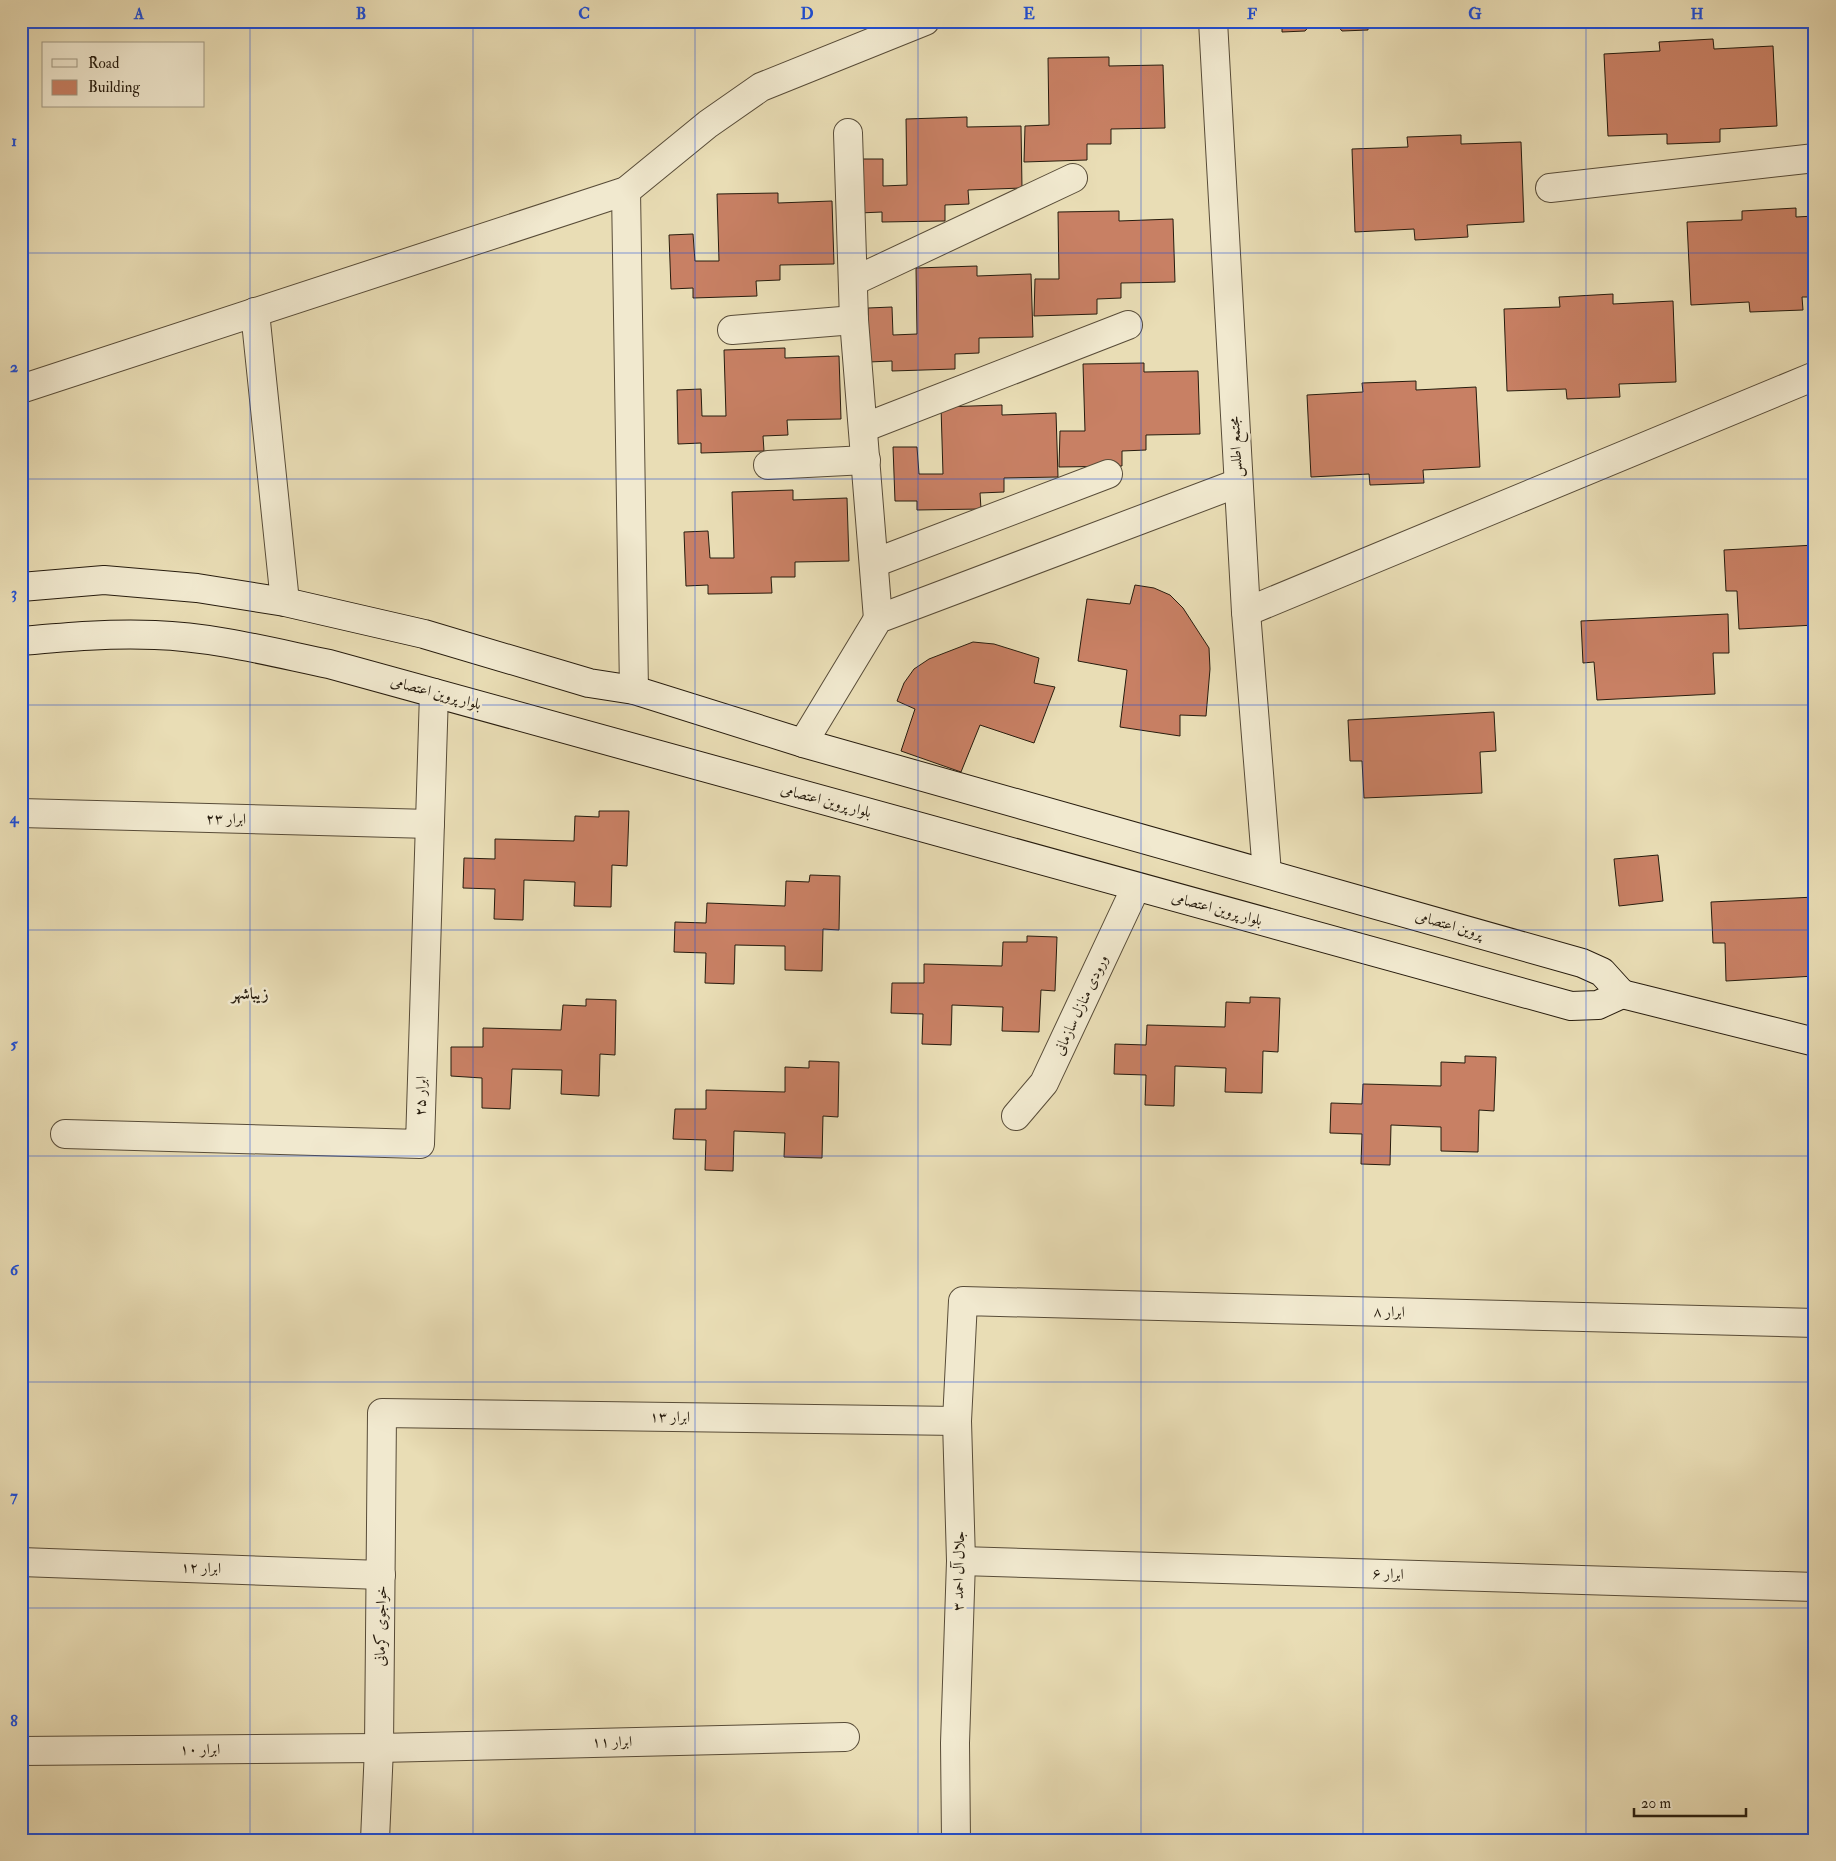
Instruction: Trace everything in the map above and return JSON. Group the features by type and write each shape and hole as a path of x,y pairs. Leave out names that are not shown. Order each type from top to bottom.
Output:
{"street":[{"path":"21,389 626,191 708,124 761,87 924,21"},
{"name":"مجتمع اطلس","path":"1213,21 1246,612 1267,873"},
{"path":"803,743 878,619 854,320 848,133"},
{"path":"1550,188 1815,158"},
{"path":"854,281 1073,178"},
{"path":"626,191 634,690"},
{"path":"255,312 285,602"},
{"path":"732,330 854,320"},
{"path":"863,428 1128,325"},
{"path":"1246,612 1815,376"},
{"path":"768,465 866,460"},
{"path":"874,563 1108,474"},
{"path":"878,619 1238,483"},
{"path":"21,587 104,580 197,588 285,602 424,634 589,683 634,690 803,743 1267,873"},
{"name":"بلوار پروین اعتصامی","path":"21,641 86,635 156,635 223,642 329,664 1571,1006 1598,1005 1622,994"},
{"name":"ابرار ۲۵","path":"65,1134 420,1144 434,693"},
{"name":"ابرار ۲۳","path":"21,813 430,824"},
{"name":"پروین اعتصامی","path":"1267,873 1582,963 1602,972 1622,994"},
{"name":"ورودی منازل سازمانی","path":"1016,1116 1044,1083 1136,886"},
{"path":"1622,994 1815,1042"},
{"name":"ابرار ۸","path":"964,1301 1815,1324"},
{"name":"جلال آل احمد ۳","path":"956,1840 955,1743 961,1561 957,1421 964,1301"},
{"name":"ابرار ۱۳","path":"382,1413 957,1421"},
{"name":"خواجوی کرمانی","path":"375,1840 379,1748 382,1413"},
{"name":"ابرار ۶","path":"961,1561 1815,1587"},
{"name":"ابرار ۱۲","path":"21,1562 381,1576"},
{"name":"ابرار ۱۱","path":"379,1748 845,1737"},
{"name":"ابرار ۱۰","path":"21,1751 379,1748"}],"building":[{"path":"1273,21 1368,21 1368,30 1342,31 1336,24 1312,23 1305,31 1282,32 1282,26 1273,26"},
{"path":"1713,39 1714,49 1773,46 1777,126 1720,129 1720,142 1667,144 1667,134 1608,136 1604,54 1660,51 1659,42"},
{"path":"1109,57 1109,66 1163,65 1165,128 1111,129 1111,144 1087,144 1087,160 1024,162 1025,126 1049,125 1048,58"},
{"path":"967,117 967,127 1021,126 1022,188 968,190 969,204 945,205 945,221 882,222 882,212 859,213 858,159 883,159 883,186 907,185 906,119"},
{"path":"1461,135 1461,144 1521,142 1524,222 1467,225 1468,237 1415,240 1414,229 1355,232 1352,149 1408,147 1407,137"},
{"path":"778,193 778,203 832,201 834,264 780,265 780,280 756,281 757,296 693,298 693,288 671,289 669,235 693,234 695,261 719,261 717,194"},
{"path":"1796,208 1796,217 1815,216 1815,297 1802,297 1803,310 1750,312 1749,302 1691,305 1687,222 1742,220 1742,211"},
{"path":"1119,211 1119,221 1173,219 1175,282 1121,283 1121,298 1097,299 1097,314 1034,316 1035,279 1059,279 1058,212"},
{"path":"977,266 977,276 1031,274 1033,337 979,338 979,353 955,354 955,369 892,371 892,361 869,362 868,308 892,307 893,335 917,334 916,268"},
{"path":"1613,294 1613,304 1673,301 1676,382 1619,384 1620,397 1567,399 1566,389 1507,391 1504,309 1560,307 1559,297"},
{"path":"785,348 785,358 839,356 841,419 787,420 788,435 763,436 764,451 701,453 701,443 678,444 677,390 701,389 702,416 726,416 724,350"},
{"path":"1144,363 1144,372 1198,371 1200,434 1146,435 1146,450 1122,451 1122,466 1059,467 1060,431 1085,431 1083,364"},
{"path":"1416,381 1416,390 1476,387 1480,467 1423,470 1424,483 1370,485 1369,474 1311,477 1307,395 1363,392 1362,383"},
{"path":"1002,405 1002,415 1056,413 1058,477 1004,478 1004,492 980,493 981,509 917,510 917,501 895,501 893,447 917,447 919,474 943,474 941,407"},
{"path":"793,490 793,500 847,498 849,561 795,562 795,577 771,577 772,593 708,594 708,585 686,586 684,532 708,531 710,558 734,558 732,492"},
{"path":"1815,545 1815,625 1739,629 1737,591 1726,591 1724,550"},
{"path":"1135,585 1154,588 1170,595 1183,608 1209,648 1210,669 1206,716 1180,715 1180,736 1120,727 1127,670 1078,661 1087,599 1130,604"},
{"path":"1728,614 1729,653 1713,653 1715,694 1597,700 1594,662 1583,663 1581,621"},
{"path":"973,642 994,644 1039,658 1034,683 1055,687 1034,743 980,725 961,772 901,751 915,709 897,701 904,683 914,669 929,659"},
{"path":"1494,712 1496,751 1480,752 1482,793 1364,798 1362,761 1350,761 1348,720"},
{"path":"599,811 629,811 627,866 612,865 611,907 574,906 575,882 524,880 523,920 494,919 495,889 463,888 464,858 495,859 495,839 574,841 575,816 599,817"},
{"path":"1658,855 1663,901 1619,906 1614,859"},
{"path":"810,875 840,876 839,930 823,929 822,971 785,970 785,946 735,945 734,984 705,983 706,953 674,952 675,922 706,923 707,903 785,906 786,881 809,882"},
{"path":"1815,897 1815,976 1726,981 1725,943 1713,943 1711,902"},
{"path":"1027,936 1057,937 1055,991 1041,990 1039,1032 1002,1031 1003,1007 952,1005 951,1045 922,1044 923,1014 891,1013 892,983 924,983 924,964 1002,966 1003,942 1027,942"},
{"path":"1250,997 1280,998 1278,1052 1263,1051 1262,1093 1225,1092 1226,1068 1175,1066 1174,1106 1145,1105 1146,1075 1114,1074 1115,1044 1146,1045 1147,1025 1225,1027 1226,1002 1250,1003"},
{"path":"586,999 616,1000 615,1055 600,1054 599,1096 561,1094 562,1070 512,1069 510,1109 482,1108 482,1078 451,1076 451,1047 483,1047 483,1028 561,1030 563,1005 586,1006"},
{"path":"1465,1056 1496,1057 1494,1111 1479,1110 1478,1152 1441,1151 1441,1127 1391,1125 1390,1165 1361,1164 1362,1134 1330,1133 1331,1103 1362,1104 1363,1084 1441,1086 1441,1062 1465,1063"},
{"path":"809,1061 839,1062 838,1117 823,1116 822,1158 784,1157 785,1133 734,1131 733,1171 705,1170 706,1140 673,1139 675,1109 706,1109 706,1090 785,1092 785,1067 809,1068"}],"district":[{"name":"زیباشهر","path":"250,994"}]}
